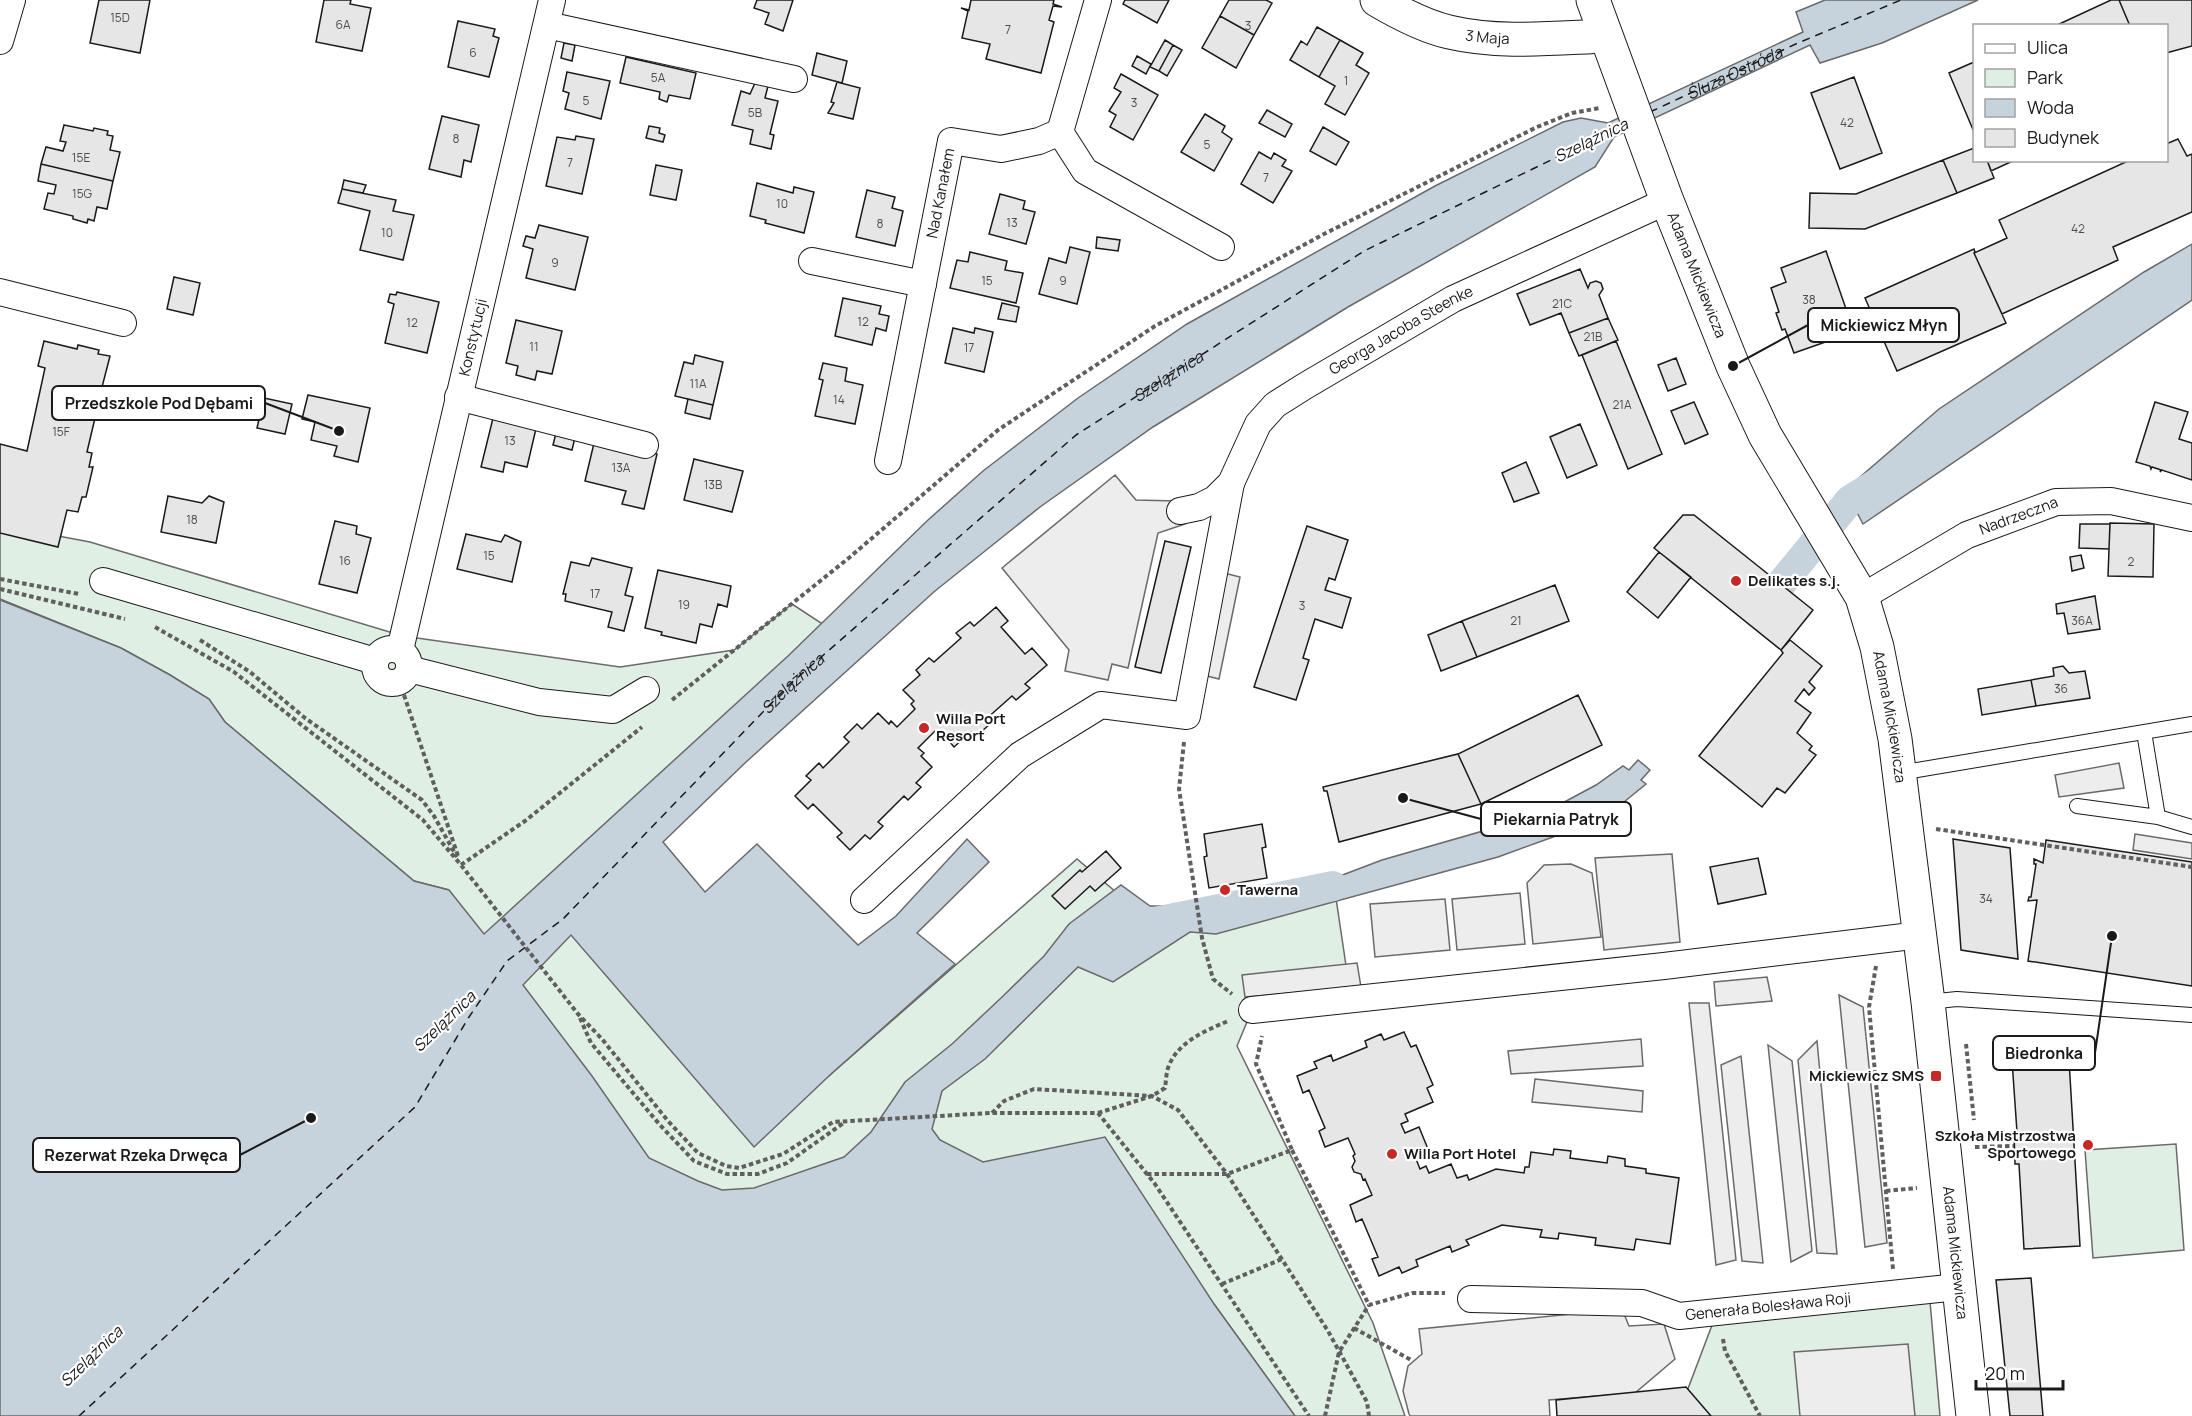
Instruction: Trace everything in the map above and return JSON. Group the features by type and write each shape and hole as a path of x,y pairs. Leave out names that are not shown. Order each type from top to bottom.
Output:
{"main road":[{"name":"3 Maja","path":"1377,0 1422,24 1448,32 1521,40 1606,36"},
{"name":"Adama Mickiewicza","path":"1593,0 1664,191 1733,366 1765,435 1862,597 1877,647 1885,682 1899,773 1920,935 1973,1416"}],"street":[{"path":"0,41 12,0"},
{"name":"Konstytucji","path":"403,667 458,397 552,0"},
{"path":"1098,0 1060,132 1085,171 1221,247"},
{"path":"547,25 794,79"},
{"name":"Nad Kanałem","path":"888,461 951,141 1002,149 1039,141 1060,132"},
{"name":"Georga Jacoba Steenke","path":"1180,511 1199,507 1215,499 1231,483 1258,424 1275,405 1453,299 1664,191"},
{"path":"812,261 923,284"},
{"path":"0,292 123,323"},
{"path":"458,397 645,446"},
{"path":"864,900 1020,755 1101,705 1187,716 1231,483"},
{"name":"Nadrzeczna","path":"1862,597 1967,535 2056,502 2111,501 2192,518"},
{"path":"96,589 375,661 383,651 394,648 403,667 539,702 613,711 646,690"},
{"path":"1252,1010 1920,935"},
{"name":"Generała Bolesława Roji","path":"1471,1299 1642,1303 1679,1316 1958,1287"}],"lane":[{"path":"1899,773 2192,724"},
{"path":"2144,732 2158,817"},
{"path":"2077,806 2158,817 2192,827"},
{"path":"1928,1002 1957,999 2192,1015"}],"path":[{"path":"670,702 850,557 998,430 1155,326 1324,234 1537,128 1572,113 1610,106"},
{"path":"0,579 96,589"},
{"path":"0,589 134,621"},
{"path":"153,626 234,672 423,820 578,1014 602,1039 668,1121 698,1153 726,1166 739,1168 783,1154 833,1122 991,1113 1098,1113 1152,1096 1166,1088 1168,1068 1181,1048 1199,1034 1252,1010 1213,979 1202,938 1179,789 1187,716"},
{"path":"200,640 250,672 305,718 422,800 434,816 461,865"},
{"path":"403,667 461,865"},
{"path":"461,865 525,821 648,721"},
{"path":"1929,828 2192,867"},
{"path":"1876,962 1869,1007 1896,1293"},
{"path":"578,1014 591,1043 660,1125 694,1161 726,1174 758,1174 787,1163 845,1122"},
{"path":"1262,1034 1256,1064 1292,1150 1369,1305"},
{"path":"991,1113 1004,1101 1034,1089 1152,1096 1178,1110 1227,1174 1282,1259 1367,1402 1369,1416"},
{"path":"1098,1113 1146,1174 1309,1416"},
{"path":"1971,1147 2014,1146"},
{"path":"1146,1174 1227,1174 1292,1150"},
{"path":"1886,1191 1918,1188"},
{"path":"1222,1284 1282,1259"},
{"path":"1325,1416 1339,1352 1369,1305 1412,1293 1451,1293 1471,1299"},
{"path":"1717,1312 1725,1352 1760,1416"},
{"path":"1354,1328 1411,1359"}],"green space":[{"path":"0,525 90,542 403,636 620,667 734,650 792,604 844,638 563,919 799,1102 1077,859 1150,921 1334,885 1351,999 1252,1010 1237,1046 1373,1323 1405,1416 1295,1416 1214,1304 0,1416 0,800 449,890 414,881 225,722 209,699 121,648 0,599"},
{"path":"2176,1144 2184,1250 2093,1258 2085,1150"},
{"path":"1929,1290 1940,1416 1702,1416 1686,1394 1717,1312"}],"shaded area":[{"path":"1115,475 1136,500 1177,501 1185,524 1158,533 1128,668 1112,664 1108,680 1065,671 1069,650 1002,568"},
{"path":"1224,573 1240,577 1219,679 1203,675"},
{"path":"2119,763 2124,788 2059,797 2055,775"},
{"path":"2135,834 2192,843 2192,859 2133,850"},
{"path":"1672,854 1680,942 1604,950 1595,858"},
{"path":"1571,864 1592,873 1601,937 1533,944 1527,883 1544,865"},
{"path":"1520,893 1525,944 1457,950 1452,899"},
{"path":"1445,899 1450,950 1375,957 1370,904"},
{"path":"1357,963 1361,987 1245,997 1242,975"},
{"path":"1767,977 1772,1001 1716,1006 1714,982"},
{"path":"1839,995 1863,1007 1887,1243 1865,1247"},
{"path":"1689,1003 1709,1003 1736,1260 1716,1265"},
{"path":"1641,1039 1643,1066 1511,1074 1508,1051"},
{"path":"1817,1041 1837,1254 1817,1253 1798,1060"},
{"path":"1768,1045 1792,1061 1812,1251 1791,1262"},
{"path":"1741,1056 1763,1263 1742,1261 1721,1065"},
{"path":"1535,1079 1643,1091 1642,1112 1532,1102"},
{"path":"1622,1309 1629,1326 1664,1324 1675,1359 1635,1393 1549,1400 1550,1416 1410,1416 1409,1414 1403,1391 1408,1366 1422,1354 1419,1329"},
{"path":"1908,1344 1915,1416 1800,1416 1794,1352"}],"water":[{"path":"1825,0 1978,0 1882,43 1820,63 1810,45 1614,137 1595,167 1348,307 1153,427 1040,507 935,591 745,763 663,842 705,892 757,844 858,945 896,916 967,839 989,862 917,933 955,964 831,1074 754,1147 571,935 523,985 592,1076 649,1158 722,1190 754,1188 844,1157 871,1132 905,1082 952,1044 1001,998 1044,956 1069,924 1121,885 1150,906 1183,906 1188,921 1280,902 1303,890 1382,860 1542,814 1596,785 1623,766 1629,770 1638,760 1650,770 1641,780 1646,784 1624,802 1598,818 1553,837 1498,857 1216,934 1190,932 1113,982 1078,967 985,1059 942,1091 932,1129 940,1140 983,1162 1105,1137 1214,1304 1295,1416 0,1416 0,600 121,648 209,699 225,722 414,881 449,890 484,934 788,656 928,520 983,471 1078,398 1187,324 1435,186 1563,122 1581,118 1608,123 1803,32 1796,12"},
{"path":"2192,244 2192,300 1863,524 1845,490 1939,409 2144,272"}],"building":[{"path":"99,0 150,0 140,53 90,43"},
{"path":"324,0 351,0 350,4 371,8 362,51 316,42"},
{"path":"757,0 793,0 783,31 765,24 769,13 754,8"},
{"path":"971,0 1054,0 1053,4 1062,7 1053,6 1049,20 1054,22 1041,73 986,59 990,44 962,38 968,11 961,8 969,10"},
{"path":"1125,0 1169,0 1157,23 1123,4"},
{"path":"1229,0 1266,0 1272,3 1254,35 1220,16"},
{"path":"2111,0 2119,0 2129,24 2059,24"},
{"path":"2119,0 2192,0 2192,46 2168,52 2168,24 2129,24"},
{"path":"1220,16 1254,35 1236,68 1202,48"},
{"path":"458,21 495,29 493,36 499,38 489,77 448,67"},
{"path":"1317,27 1340,40 1319,77 1290,60 1301,41 1307,45"},
{"path":"1165,40 1173,45 1159,71 1150,67"},
{"path":"1340,40 1363,53 1356,65 1369,73 1345,115 1325,104 1335,86 1319,77"},
{"path":"564,43 575,45 572,61 561,58"},
{"path":"1173,45 1182,50 1167,76 1159,71"},
{"path":"817,53 847,61 842,83 812,75"},
{"path":"1137,56 1151,64 1146,74 1132,66"},
{"path":"626,57 696,73 690,99 669,95 667,102 659,99 660,92 620,83"},
{"path":"1973,62 1973,130 1949,73"},
{"path":"567,72 610,81 601,119 565,109 569,93 563,91"},
{"path":"1121,74 1158,95 1133,140 1110,127 1116,115 1109,111 1121,92 1114,88"},
{"path":"1854,77 1882,153 1840,169 1811,93"},
{"path":"837,82 860,88 853,119 828,113 834,103 831,102"},
{"path":"755,83 768,86 765,98 778,101 770,134 774,135 771,149 750,144 753,130 732,125 741,91 750,94"},
{"path":"1267,110 1292,124 1285,137 1259,123"},
{"path":"1205,114 1225,126 1222,132 1232,139 1214,171 1181,152"},
{"path":"442,116 479,125 471,162 464,160 461,177 429,169"},
{"path":"64,125 93,131 94,128 108,131 107,135 113,136 110,150 120,152 113,181 41,164 46,147 63,151 66,142 60,141"},
{"path":"649,126 660,128 659,133 665,135 663,142 646,138"},
{"path":"1323,127 1349,142 1336,165 1310,151"},
{"path":"576,136 594,139 582,194 546,186 557,137 575,140"},
{"path":"2178,139 2187,156 2192,154 2192,212 2113,247 2118,260 2002,314 1974,253 2007,238 1999,220 2126,162 2168,162 2168,143"},
{"path":"1973,148 1973,162 1988,162 1994,178 1957,193 1943,160"},
{"path":"1259,152 1271,159 1274,153 1286,160 1282,166 1292,171 1273,203 1241,184"},
{"path":"1943,160 1957,193 1865,229 1809,228 1810,193 1856,194"},
{"path":"1988,162 2011,162 1991,171"},
{"path":"41,164 113,181 107,209 97,207 94,221 88,219 87,223 73,219 73,216 44,209 48,193 54,194 56,185 38,181"},
{"path":"656,165 682,170 676,200 650,195"},
{"path":"344,180 366,185 363,193 342,189"},
{"path":"757,183 793,193 794,187 814,192 804,233 765,223 766,220 750,216"},
{"path":"342,189 396,200 393,211 414,215 403,260 360,250 370,211 338,203"},
{"path":"867,190 895,197 892,208 903,211 895,246 856,237"},
{"path":"1000,194 1025,201 1023,209 1035,212 1026,244 989,234"},
{"path":"539,225 588,237 575,290 526,278 533,249 523,246 526,236 535,238"},
{"path":"1097,237 1120,240 1118,251 1096,248"},
{"path":"1070,247 1090,252 1077,304 1039,294 1049,258 1066,263"},
{"path":"1974,249 2006,323 1897,371 1865,298"},
{"path":"1826,251 1854,332 1794,353 1785,329 1782,330 1771,288 1786,282 1781,268"},
{"path":"970,252 1007,261 1005,270 1023,273 1016,303 950,288 957,260 968,262"},
{"path":"1580,269 1588,288 1590,283 1596,281 1601,283 1603,289 1599,295 1608,318 1569,333 1561,313 1530,325 1517,294"},
{"path":"174,277 200,283 193,315 167,309"},
{"path":"397,292 439,302 427,353 385,343 394,304 388,302 390,294 396,295"},
{"path":"843,298 881,306 879,314 889,316 886,331 876,328 872,345 835,336"},
{"path":"1002,303 1019,307 1016,322 998,319"},
{"path":"1608,318 1618,340 1579,356 1569,333"},
{"path":"516,320 562,331 552,374 537,371 535,380 516,375 518,366 506,363"},
{"path":"953,328 974,333 975,328 993,332 984,372 945,363"},
{"path":"44,341 77,349 78,345 99,350 98,354 110,356 101,391 110,394 104,420 95,418 87,452 92,453 89,467 93,467 86,497 82,497 78,512 67,510 58,547 0,533 0,444 27,451 45,368 38,366"},
{"path":"1616,341 1662,454 1628,469 1582,355"},
{"path":"695,355 723,362 713,405 675,396 684,362 693,364"},
{"path":"1676,358 1686,384 1668,391 1658,365"},
{"path":"823,363 847,368 845,381 863,385 855,424 815,416 823,380 819,379"},
{"path":"308,395 370,408 358,462 334,456 337,446 311,440 315,422 302,419"},
{"path":"264,398 292,404 285,434 257,428"},
{"path":"688,399 713,405 710,419 685,413"},
{"path":"1694,402 1708,434 1685,444 1671,411"},
{"path":"2155,402 2188,412 2179,439 2192,443 2192,480 2162,470 2160,472 2161,470 2152,467 2151,469 2150,466 2136,462"},
{"path":"495,410 538,420 527,467 505,462 503,472 481,467"},
{"path":"1580,424 1597,465 1567,478 1550,437"},
{"path":"557,429 576,433 572,450 553,445"},
{"path":"595,439 657,454 644,509 622,504 626,491 585,481"},
{"path":"694,459 743,471 732,512 684,500"},
{"path":"1526,462 1539,493 1514,502 1502,473"},
{"path":"168,496 202,503 209,496 224,502 216,543 161,532"},
{"name":"Delikates s.j.","path":"1683,515 1694,515 1813,610 1781,650 1654,548"},
{"path":"335,521 357,526 356,534 371,538 357,593 319,584"},
{"path":"2110,523 2154,524 2153,577 2108,576"},
{"path":"2080,524 2110,524 2109,549 2079,548"},
{"path":"1307,526 1348,540 1335,580 1329,578 1325,590 1351,598 1342,628 1315,619 1303,658 1309,660 1296,700 1254,687"},
{"path":"466,534 501,542 505,535 521,542 512,582 457,569"},
{"path":"1165,541 1191,547 1161,673 1135,667"},
{"path":"1659,552 1691,577 1658,618 1627,592"},
{"path":"2081,555 2084,568 2072,571 2070,557"},
{"path":"592,558 632,568 625,595 633,597 624,631 608,627 612,612 565,601 566,594 563,594 571,562 589,566"},
{"path":"658,570 731,586 727,607 718,604 712,627 700,624 696,643 661,635 662,632 645,628"},
{"path":"1555,585 1569,621 1477,657 1462,621"},
{"path":"2095,596 2100,629 2068,634 2064,613 2057,614 2056,604"},
{"name":"Willa Port Resort","path":"996,607 1008,621 1001,627 1025,654 1032,648 1047,665 1025,684 1030,688 1016,700 1012,696 985,720 989,725 975,737 971,732 954,747 944,735 941,738 935,731 918,748 924,753 921,756 932,767 916,783 921,787 908,800 904,796 878,822 883,826 870,839 865,835 850,850 837,837 842,833 813,804 808,809 795,796 811,780 806,776 819,763 823,768 849,742 844,737 857,724 862,729 878,713 889,724 891,721 897,727 915,709 911,704 914,701 903,690 920,675 916,670 929,658 934,662 961,638 956,633 970,622 974,626"},
{"path":"1462,621 1477,657 1441,671 1428,635"},
{"path":"1790,640 1822,666 1809,682 1815,688 1809,695 1804,689 1795,701 1811,713 1797,733 1812,746 1809,750 1816,755 1785,793 1777,788 1762,807 1699,756 1783,653 1781,650"},
{"path":"2063,666 2069,673 2085,671 2090,698 2036,706 2031,680 2054,676 2053,668"},
{"path":"2031,680 2036,706 1982,715 1978,689"},
{"path":"1578,695 1602,745 1481,804 1458,754"},
{"path":"1458,754 1481,804 1339,842 1327,791 1324,791 1323,787"},
{"path":"1262,824 1266,847 1262,848 1267,878 1209,888 1204,857 1207,856 1204,834"},
{"path":"1953,839 2010,848 2018,959 1961,950"},
{"path":"2046,840 2192,862 2192,986 2028,961 2037,900 2028,901 2031,897 2036,864 2034,864 2034,859 2043,863"},
{"path":"1106,851 1121,868 1095,891 1090,886 1065,909 1052,896 1080,870 1082,872"},
{"path":"1758,858 1766,894 1718,904 1710,867"},
{"name":"Willa Port Hotel","path":"1404,1032 1411,1047 1416,1045 1433,1085 1427,1088 1433,1102 1405,1114 1408,1121 1401,1124 1405,1133 1419,1127 1430,1154 1416,1159 1420,1169 1426,1166 1429,1173 1451,1164 1457,1178 1467,1175 1469,1180 1496,1169 1524,1173 1525,1167 1529,1167 1531,1152 1553,1155 1554,1149 1571,1151 1570,1158 1607,1163 1608,1156 1625,1159 1625,1166 1646,1169 1646,1173 1679,1178 1670,1244 1636,1239 1634,1250 1595,1245 1596,1238 1559,1233 1558,1239 1540,1237 1542,1230 1502,1225 1466,1240 1469,1245 1452,1252 1450,1246 1416,1260 1418,1266 1402,1273 1399,1267 1379,1276 1372,1259 1378,1257 1362,1219 1356,1222 1350,1205 1372,1195 1365,1179 1363,1180 1361,1174 1354,1172 1352,1167 1355,1154 1348,1138 1325,1147 1319,1131 1325,1128 1309,1090 1303,1093 1297,1076 1317,1068 1314,1062 1331,1055 1333,1061 1367,1047 1365,1041 1381,1034 1384,1040"},
{"path":"2068,1043 2080,1246 2024,1249 2019,1164 2015,1164 2014,1132 2017,1132 2011,1046"},
{"path":"2031,1278 2043,1416 2010,1416 1996,1280"},
{"path":"1686,1387 1711,1416 1557,1416 1556,1400"}],"waterway":[{"path":"1781,584 1850,500 1884,479"},
{"path":"1145,924 1333,886"}],"ferry route":[{"path":"1650,112 1798,43 1901,0"},
{"path":"79,1416 415,1107 469,1017 507,961 563,919 789,685 1076,435 1364,251 1621,126"}],"place":[{"name":"Mickiewicz Młyn","path":"1733,366"},
{"name":"Przedszkole Pod Dębami","path":"339,431"},
{"name":"Delikates s.j.","path":"1736,581"},
{"name":"Willa Port Resort","path":"924,728"},
{"name":"Piekarnia Patryk","path":"1403,798"},
{"name":"Tawerna","path":"1225,890"},
{"name":"Biedronka","path":"2112,936"},
{"name":"Mickiewicz SMS","path":"1936,1076"},
{"name":"Rezerwat Rzeka Drwęca","path":"311,1118"},
{"name":"Szkoła Mistrzostwa Sportowego","path":"2088,1145"},
{"name":"Willa Port Hotel","path":"1392,1154"}],"water label":[{"name":"Śluza Ostróda","path":"1734,73"},
{"name":"Szelążnica","path":"1591,140"},
{"name":"Szelążnica","path":"1168,377"},
{"name":"Szelążnica","path":"793,685"},
{"name":"Szelążnica","path":"444,1021"},
{"name":"Szelążnica","path":"91,1356"}]}
